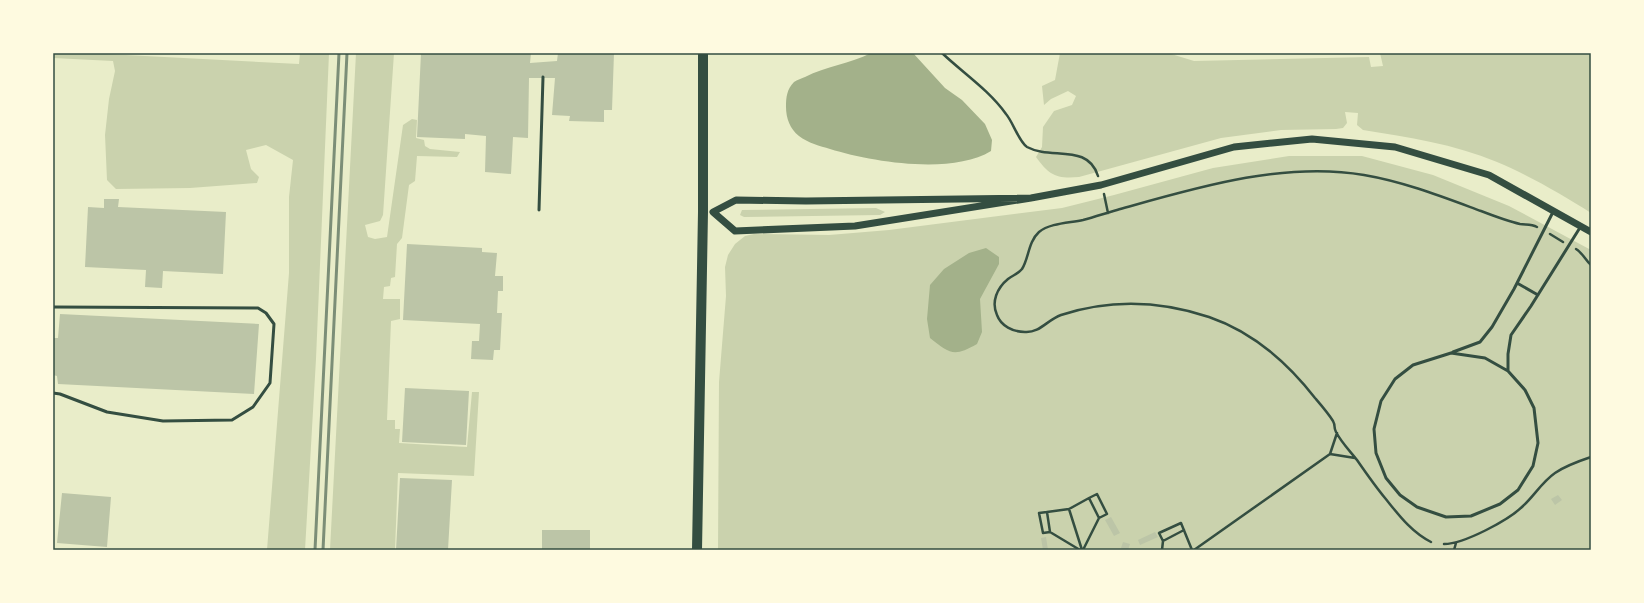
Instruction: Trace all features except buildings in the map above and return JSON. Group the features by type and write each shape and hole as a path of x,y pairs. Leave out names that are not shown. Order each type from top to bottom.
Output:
{"main road":[{"path":"697,550 703,212 703,53"}],"street":[{"path":"1031,198 806,201 736,200 714,212 735,231 856,226 1031,198 1101,185 1234,147 1312,139 1395,147 1489,175 1591,232"}],"lane":[{"path":"539,210 544,78"},
{"path":"1451,353 1485,358 1508,371 1525,390 1534,408 1538,443 1532,466 1518,490 1500,504 1471,516 1446,516 1417,508 1400,495 1386,478 1376,453 1374,429 1381,401 1395,379 1413,365 1480,342 1492,327 1517,283 1554,211"},
{"path":"1508,371 1508,354 1511,335 1581,226"},
{"path":"1517,283 1538,295"},
{"path":"53,307 258,308 266,313 274,324 270,383 253,407 232,420 156,420 107,412 60,394 53,393"}],"path":[{"path":"942,53 997,102 1007,115 1023,144 1033,150 1072,154 1092,162 1097,170"},
{"path":"1431,542 1422,537 1395,510 1337,433 1334,422 1300,378 1282,361 1248,335 1220,321 1189,310 1160,305 1105,304 1061,315 1050,320 1042,328 1032,332 1022,333 1003,325 997,317 995,296 999,288 1006,280 1020,271 1023,267 1030,244 1040,232 1053,226 1082,220 1216,184 1298,172 1361,175 1420,189 1523,225 1532,224 1582,253 1585,260 1591,265"},
{"path":"1104,198 1108,213"},
{"path":"1162,550 1163,541 1159,533 1181,523 1193,550 1330,454 1337,433"},
{"path":"1330,454 1356,458"},
{"path":"1444,544 1463,540 1503,521 1523,507 1538,488 1555,473 1591,457"},
{"path":"1097,494 1107,514 1099,518 1081,550 1050,532 1043,533 1040,513 1069,508 1097,494"},
{"path":"1089,498 1099,518"},
{"path":"1069,508 1081,550"},
{"path":"1047,512 1050,532"},
{"path":"1163,541 1184,530"},
{"path":"1454,550 1456,542"}],"shaded area":[{"path":"53,53 87,53 299,64 300,53 329,53 316,359 305,550 267,550 289,273 289,197 293,160 266,145 246,150 251,169 259,177 257,183 190,188 116,189 107,180 105,135 109,99 115,71 113,61 53,58"},
{"path":"356,53 394,53 383,215 380,221 365,225 368,237 375,239 387,237 403,125 412,119 417,120 416,138 424,140 425,146 430,149 460,152 457,157 417,156 415,181 409,185 402,238 397,244 395,277 391,278 390,286 384,287 383,299 400,299 400,319 391,321 387,420 395,420 395,429 400,429 399,443 467,447 472,392 479,392 474,476 398,473 395,550 330,550"},
{"path":"871,53 913,53 945,88 962,100 985,124 992,140 991,151 975,158 955,163 912,164 889,162 847,154 830,149 806,141 796,133 789,123 786,107 787,93 794,82 821,70 855,60"},
{"path":"1060,53 1168,53 1194,61 1369,57 1371,67 1383,66 1380,53 1591,53 1591,213 1569,199 1497,162 1448,146 1414,138 1363,130 1357,125 1358,113 1345,112 1347,123 1343,128 1281,130 1221,138 1079,177 1059,176 1049,172 1036,157 1042,147 1043,127 1054,111 1072,105 1076,96 1068,91 1051,99 1044,105 1042,86 1055,80"},
{"path":"1289,156 1362,156 1433,175 1509,206 1591,250 1591,550 718,550 719,382 726,296 725,267 728,255 735,244 745,236 754,234 829,235 889,230 1062,208 1213,168"},
{"path":"876,208 885,212 880,215 744,217 740,215 742,210"},
{"path":"986,248 999,257 999,264 980,299 982,332 977,344 963,351 952,352 943,348 930,338 927,319 930,285 944,269 969,253"}],"railway":[{"path":"315,550 339,53"},
{"path":"323,550 347,53"}]}
